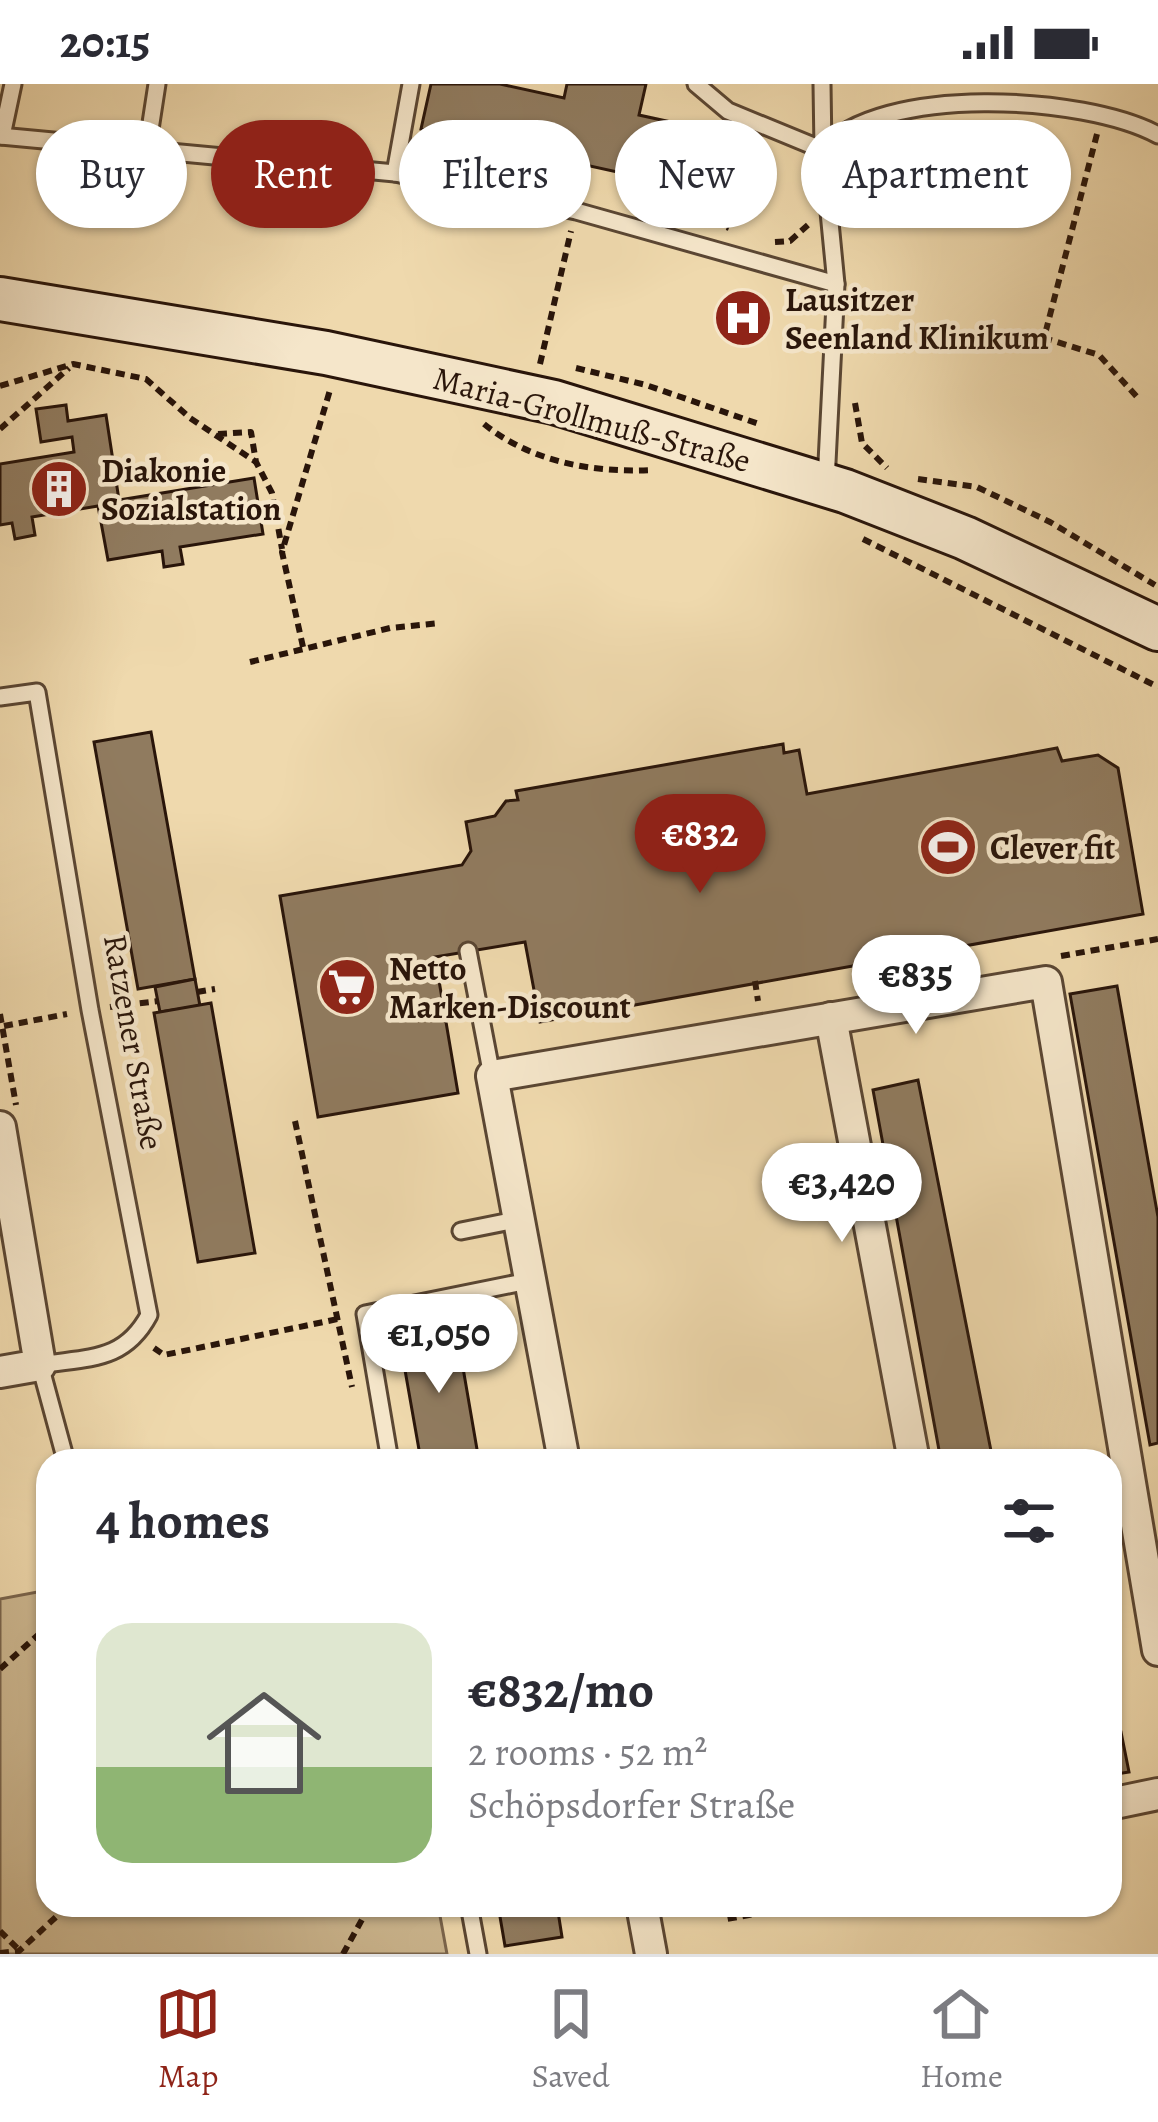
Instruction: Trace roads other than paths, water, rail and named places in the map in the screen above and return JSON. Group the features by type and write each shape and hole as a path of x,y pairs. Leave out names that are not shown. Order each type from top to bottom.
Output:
{"street":[{"name":"Maria-Grollmuß-Straße","path":"0,299 326,353 531,396 826,484 965,538 1158,629"},
{"path":"562,1449 492,1076 1046,982 1114,1449"},
{"path":"831,1018 912,1449"},
{"path":"0,1127 40,1365 0,1372"},
{"path":"1122,1500 1158,1650"},
{"path":"1122,1802 1158,1794"},
{"path":"644,1917 651,1954"}],"lane":[{"path":"13,84 1,136 36,139"},
{"path":"152,120 158,84"},
{"path":"395,173 411,84"},
{"path":"696,84 728,111 801,141"},
{"path":"822,84 823,120"},
{"path":"866,120 944,99 1026,100 1102,113 1158,135"},
{"path":"187,152 395,173 576,211 836,284"},
{"path":"826,484 836,284 831,228"},
{"name":"Ratzener Straße","path":"0,697 37,692 90,1010 149,1315 138,1336 116,1353 40,1365"},
{"path":"468,951 492,1076"},
{"path":"461,1232 521,1220"},
{"path":"388,1449 365,1314 533,1280"},
{"path":"40,1365 63,1449"},
{"path":"471,1917 478,1954"}],"place":[{"name":"Lausitzer Seenland Klinikum","path":"743,318"},
{"name":"Diakonie Sozialstation","path":"59,489"},
{"name":"Clever fit","path":"948,847"},
{"name":"Netto Marken-Discount","path":"347,987"}]}
